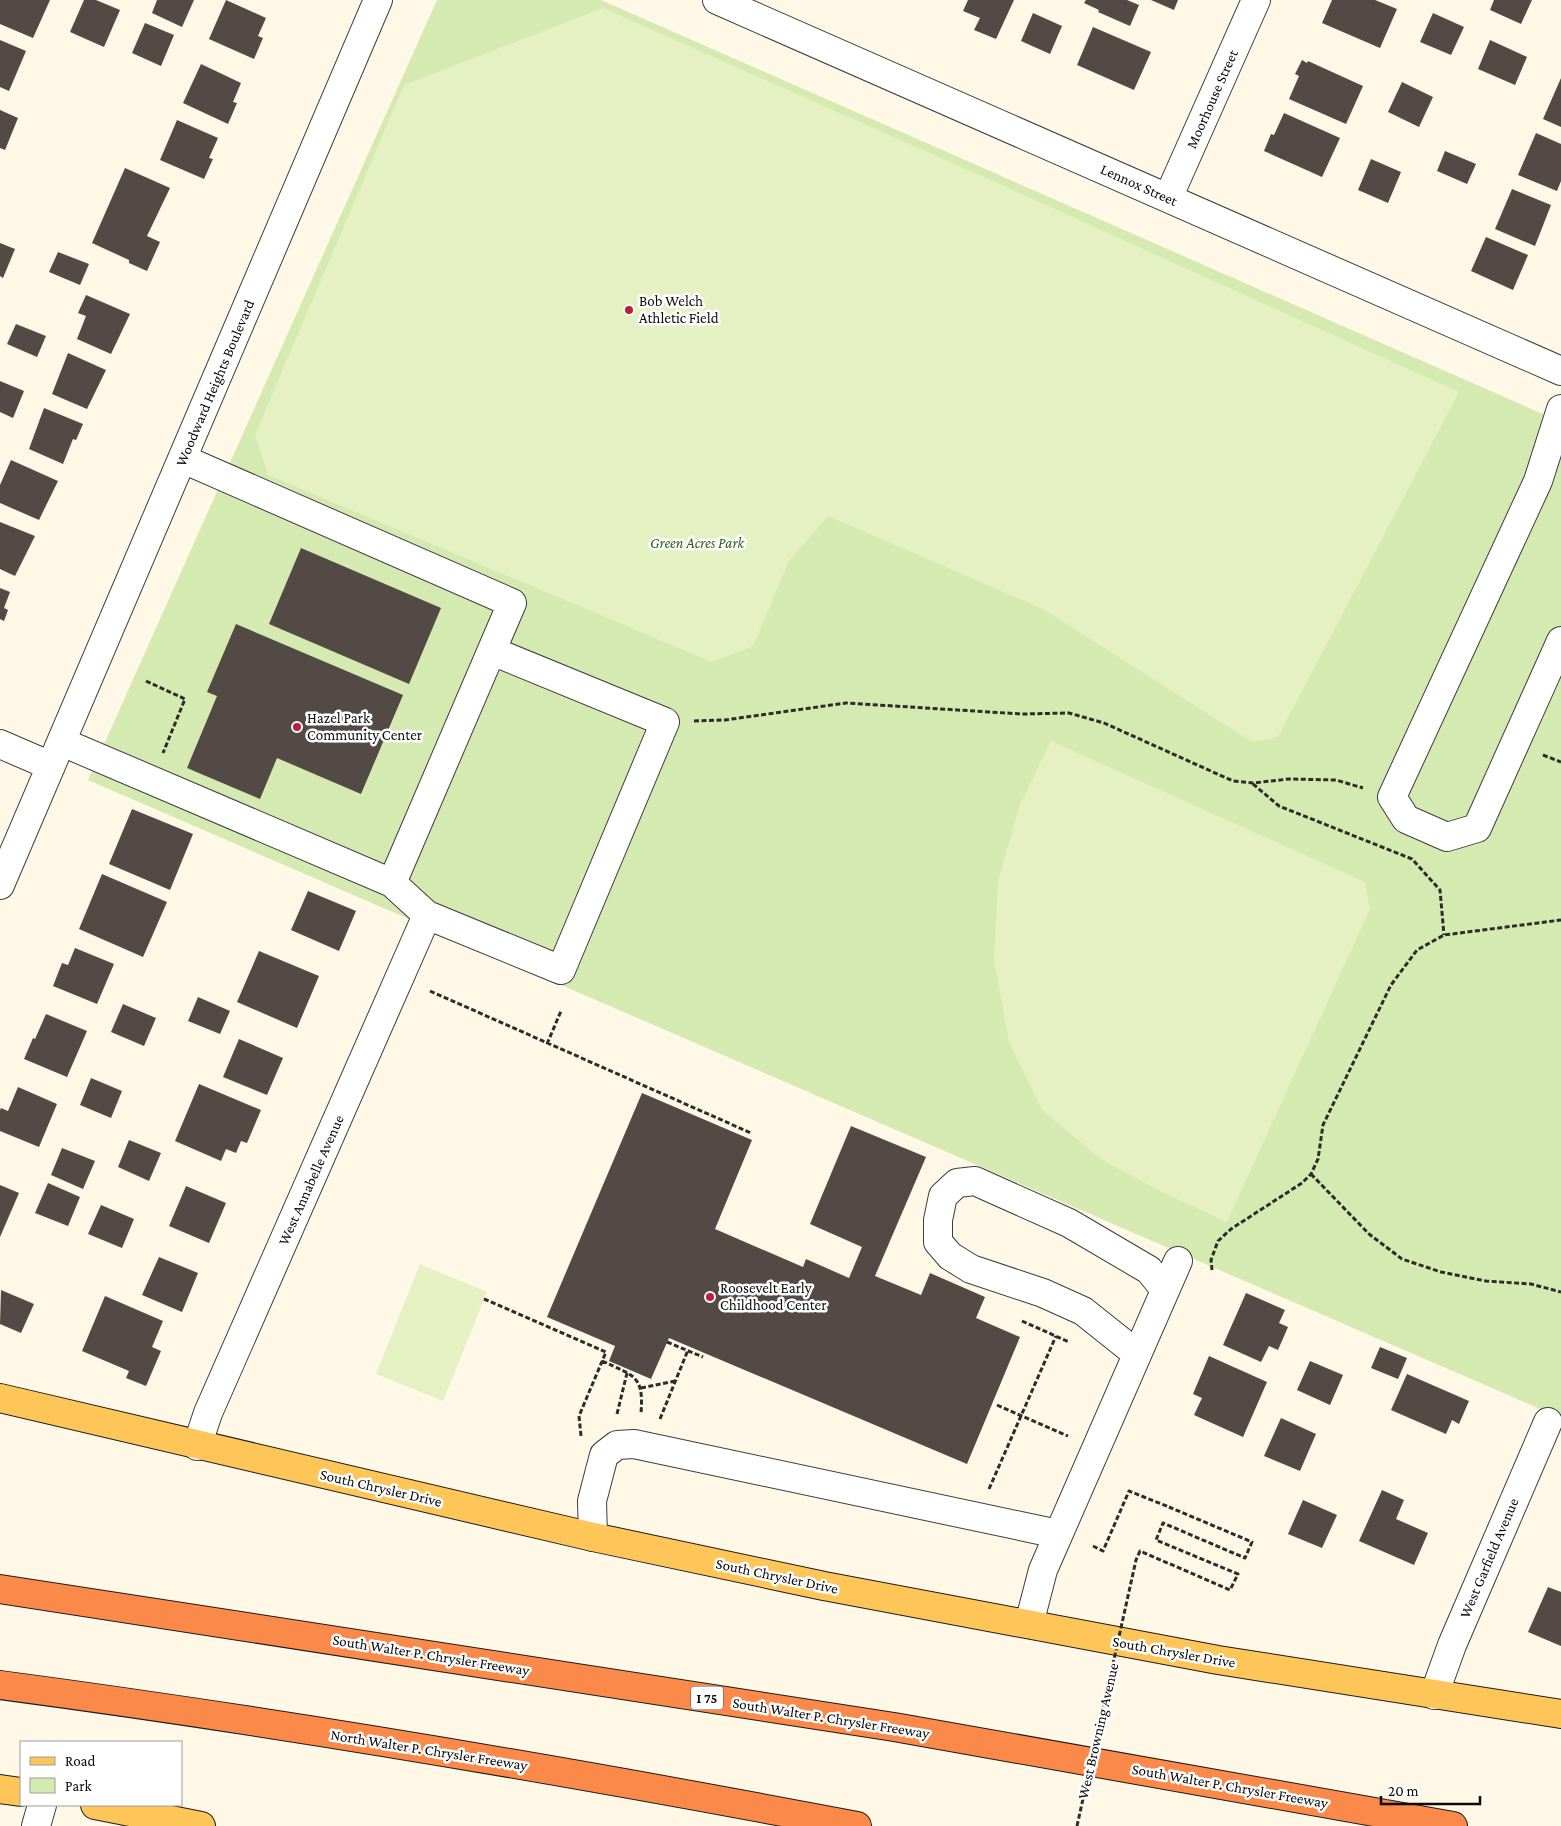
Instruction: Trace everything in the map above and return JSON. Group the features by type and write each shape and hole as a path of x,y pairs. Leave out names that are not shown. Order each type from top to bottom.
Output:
{"highway":[{"name":"South Walter P. Chrysler Freeway","path":"0,1589 894,1727 1453,1826"},
{"name":"North Walter P. Chrysler Freeway","path":"0,1685 171,1708 677,1792 857,1826"}],"main road":[{"name":"South Chrysler Drive","path":"0,1398 197,1446 593,1536 824,1586 1218,1660 1561,1714"},
{"path":"0,1789 20,1792"},
{"path":"100,1806 201,1826"}],"street":[{"name":"Lennox Street","path":"717,0 1561,371"},
{"name":"Moorhouse Street","path":"1168,198 1256,0"},
{"name":"Woodward Heights Boulevard","path":"0,885 183,459 376,1"},
{"path":"1561,409 1538,481 1392,797 1406,819 1448,837 1477,828 1561,641"},
{"path":"183,459 512,603 392,883"},
{"path":"0,744 57,754 392,883 427,915 561,970 665,722 492,650"},
{"name":"West Annabelle Avenue","path":"197,1446 208,1413 427,915"},
{"path":"1137,1354 1083,1311 1043,1293 971,1269 950,1256 938,1242 938,1220 943,1196 957,1183 975,1180 1069,1223 1149,1270 1165,1290"},
{"path":"1029,1624 1042,1570 1178,1261"},
{"name":"West Garfield Avenue","path":"1434,1695 1452,1645 1548,1422"},
{"path":"593,1536 592,1501 604,1455 617,1445 634,1444 1058,1534"},
{"path":"36,1826 42,1806"}],"path":[{"path":"146,681 185,699 160,761"},
{"path":"665,722 725,720 846,703 1022,714 1069,713 1104,723 1233,781 1253,783 1290,779 1336,780 1392,797"},
{"path":"1253,783 1279,806 1412,859 1440,890 1444,935"},
{"path":"1212,1270 1211,1260 1218,1241 1224,1235 1302,1183 1311,1174 1318,1159 1323,1126 1391,985 1417,950 1444,935 1561,920"},
{"path":"430,992 751,1133"},
{"path":"547,1044 561,1011"},
{"path":"1311,1174 1369,1234 1402,1260 1441,1272 1486,1281 1531,1284 1561,1292"},
{"path":"484,1299 606,1352 579,1416 581,1443"},
{"path":"1021,1320 1072,1343"},
{"path":"997,1494 988,1492 1056,1336"},
{"path":"667,1342 702,1357"},
{"path":"658,1424 688,1350"},
{"path":"602,1362 635,1376 641,1388 640,1421"},
{"path":"625,1417 617,1415 627,1373"},
{"path":"641,1388 675,1381"},
{"path":"997,1405 1069,1436 1066,1444"},
{"name":"West Browning Avenue","path":"1077,1826 1136,1560 1140,1551 1230,1590 1238,1574 1156,1540 1163,1523 1245,1558 1252,1542 1129,1491 1102,1551 1093,1546"}],"green space":[{"name":"Green Acres Park","path":"437,0 601,0 1561,422 1561,1418 88,780"},
{"name":"Bob Welch Athletic Field","path":"603,8 1004,186 1459,392 1278,737 1252,742 1043,609 828,516 789,561 753,646 712,662 268,475 255,435 404,85"},
{"path":"1051,741 1365,882 1370,909 1227,1222 1164,1193 1102,1160 1042,1110 1009,1042 994,960 998,881 1019,807"},
{"path":"420,1264 487,1292 443,1401 376,1374"}],"building":[{"path":"0,0 50,0 33,38 0,24"},
{"path":"84,0 96,0 120,10 104,47 70,32"},
{"path":"157,0 194,0 182,27 152,13"},
{"path":"226,0 266,18 258,36 263,38 254,59 209,39"},
{"path":"968,0 1014,0 996,39 974,30 980,18 963,11"},
{"path":"1086,0 1127,0 1139,5 1130,26 1098,12 1099,10 1084,3"},
{"path":"1151,0 1178,0 1174,10"},
{"path":"1332,0 1375,0 1397,9 1380,48 1322,23"},
{"path":"1494,0 1532,0 1521,24 1490,10"},
{"path":"1033,13 1062,26 1050,54 1021,41"},
{"path":"1433,13 1464,27 1451,55 1420,42"},
{"path":"145,23 174,35 161,66 132,53"},
{"path":"1093,27 1151,52 1134,90 1077,65"},
{"path":"0,40 26,51 9,91 0,87"},
{"path":"1490,40 1527,57 1515,85 1478,69"},
{"path":"1302,60 1363,86 1346,124 1289,99 1299,76 1295,74"},
{"path":"201,64 241,83 233,102 237,103 228,124 183,103"},
{"path":"1561,78 1561,127 1543,119"},
{"path":"1402,82 1433,97 1419,127 1388,112"},
{"path":"0,110 18,118 5,150 0,148"},
{"path":"1284,113 1340,138 1322,177 1264,151 1271,134 1274,135"},
{"path":"177,120 218,138 209,158 213,159 204,179 160,160"},
{"path":"1536,133 1561,144 1561,181 1557,191 1518,175"},
{"path":"1445,151 1476,164 1467,184 1437,171"},
{"path":"1371,159 1401,172 1388,203 1358,190"},
{"path":"125,168 170,188 147,236 160,242 147,271 129,263 129,260 92,243"},
{"path":"1512,189 1551,205 1535,246 1495,229"},
{"path":"1486,237 1528,255 1513,290 1471,271"},
{"path":"0,243 15,249 3,278 0,276"},
{"path":"58,252 89,264 80,285 49,272"},
{"path":"86,295 130,314 111,354 77,339 86,316 78,313"},
{"path":"16,324 46,336 37,357 7,344"},
{"path":"68,353 106,370 87,409 52,394"},
{"path":"0,381 24,391 13,418 0,412"},
{"path":"44,408 83,424 76,440 73,439 63,464 29,449"},
{"path":"11,460 58,481 39,520 0,503 0,485"},
{"path":"0,522 35,536 15,576 0,569"},
{"path":"301,548 441,608 409,684 269,624"},
{"path":"0,588 10,592 4,608 8,610 4,621 0,619"},
{"name":"Hazel Park Community Center","path":"236,624 403,695 361,794 277,758 260,799 187,768 217,696 207,692"},
{"path":"132,809 193,834 170,890 109,864"},
{"path":"102,874 167,902 143,957 79,929"},
{"path":"308,891 356,911 339,951 291,930"},
{"path":"75,948 114,964 97,1004 53,986 62,963 68,965"},
{"path":"259,951 319,976 297,1028 237,1002"},
{"path":"198,997 230,1011 220,1034 188,1021"},
{"path":"123,1004 156,1018 144,1046 111,1032"},
{"path":"46,1014 87,1031 67,1077 24,1059"},
{"path":"239,1039 283,1058 267,1095 223,1077"},
{"path":"91,1078 122,1091 111,1118 80,1105"},
{"path":"199,1084 261,1110 247,1143 241,1141 236,1153 226,1149 221,1161 175,1141"},
{"path":"18,1087 57,1104 39,1147 0,1131 0,1110 1,1108 8,1111"},
{"path":"642,1093 752,1140 715,1229 803,1267 806,1259 849,1278 862,1247 810,1224 851,1126 926,1157 875,1276 921,1295 930,1273 985,1297 976,1318 1020,1337 967,1464 669,1338 651,1379 609,1361 615,1346 547,1317"},
{"path":"129,1140 161,1153 149,1181 118,1167"},
{"path":"62,1148 95,1161 83,1189 51,1175"},
{"path":"48,1183 80,1197 68,1226 35,1213"},
{"path":"0,1185 19,1193 0,1237"},
{"path":"186,1186 226,1203 209,1243 169,1226"},
{"path":"101,1205 134,1219 122,1248 88,1234"},
{"path":"159,1257 198,1273 182,1312 142,1295"},
{"path":"1,1290 34,1304 21,1333 0,1324"},
{"path":"1246,1293 1285,1310 1279,1323 1288,1327 1278,1350 1269,1346 1261,1362 1223,1345"},
{"path":"105,1296 163,1321 152,1347 161,1351 146,1386 126,1378 129,1371 82,1351"},
{"path":"1380,1347 1407,1358 1398,1379 1371,1368"},
{"path":"1209,1356 1267,1382 1243,1437 1194,1415 1202,1398 1193,1394"},
{"path":"1310,1361 1343,1375 1330,1405 1297,1390"},
{"path":"1407,1374 1469,1401 1459,1424 1452,1420 1446,1434 1391,1410"},
{"path":"1281,1418 1316,1434 1300,1471 1264,1456"},
{"path":"1382,1490 1404,1500 1396,1519 1428,1533 1414,1565 1359,1541"},
{"path":"1303,1500 1337,1515 1322,1548 1288,1534"},
{"path":"1548,1587 1561,1592 1561,1646 1528,1632"}],"place":[{"name":"Bob Welch Athletic Field","path":"629,310"},
{"name":"Hazel Park Community Center","path":"297,727"},
{"name":"Roosevelt Early Childhood Center","path":"710,1297"}]}
